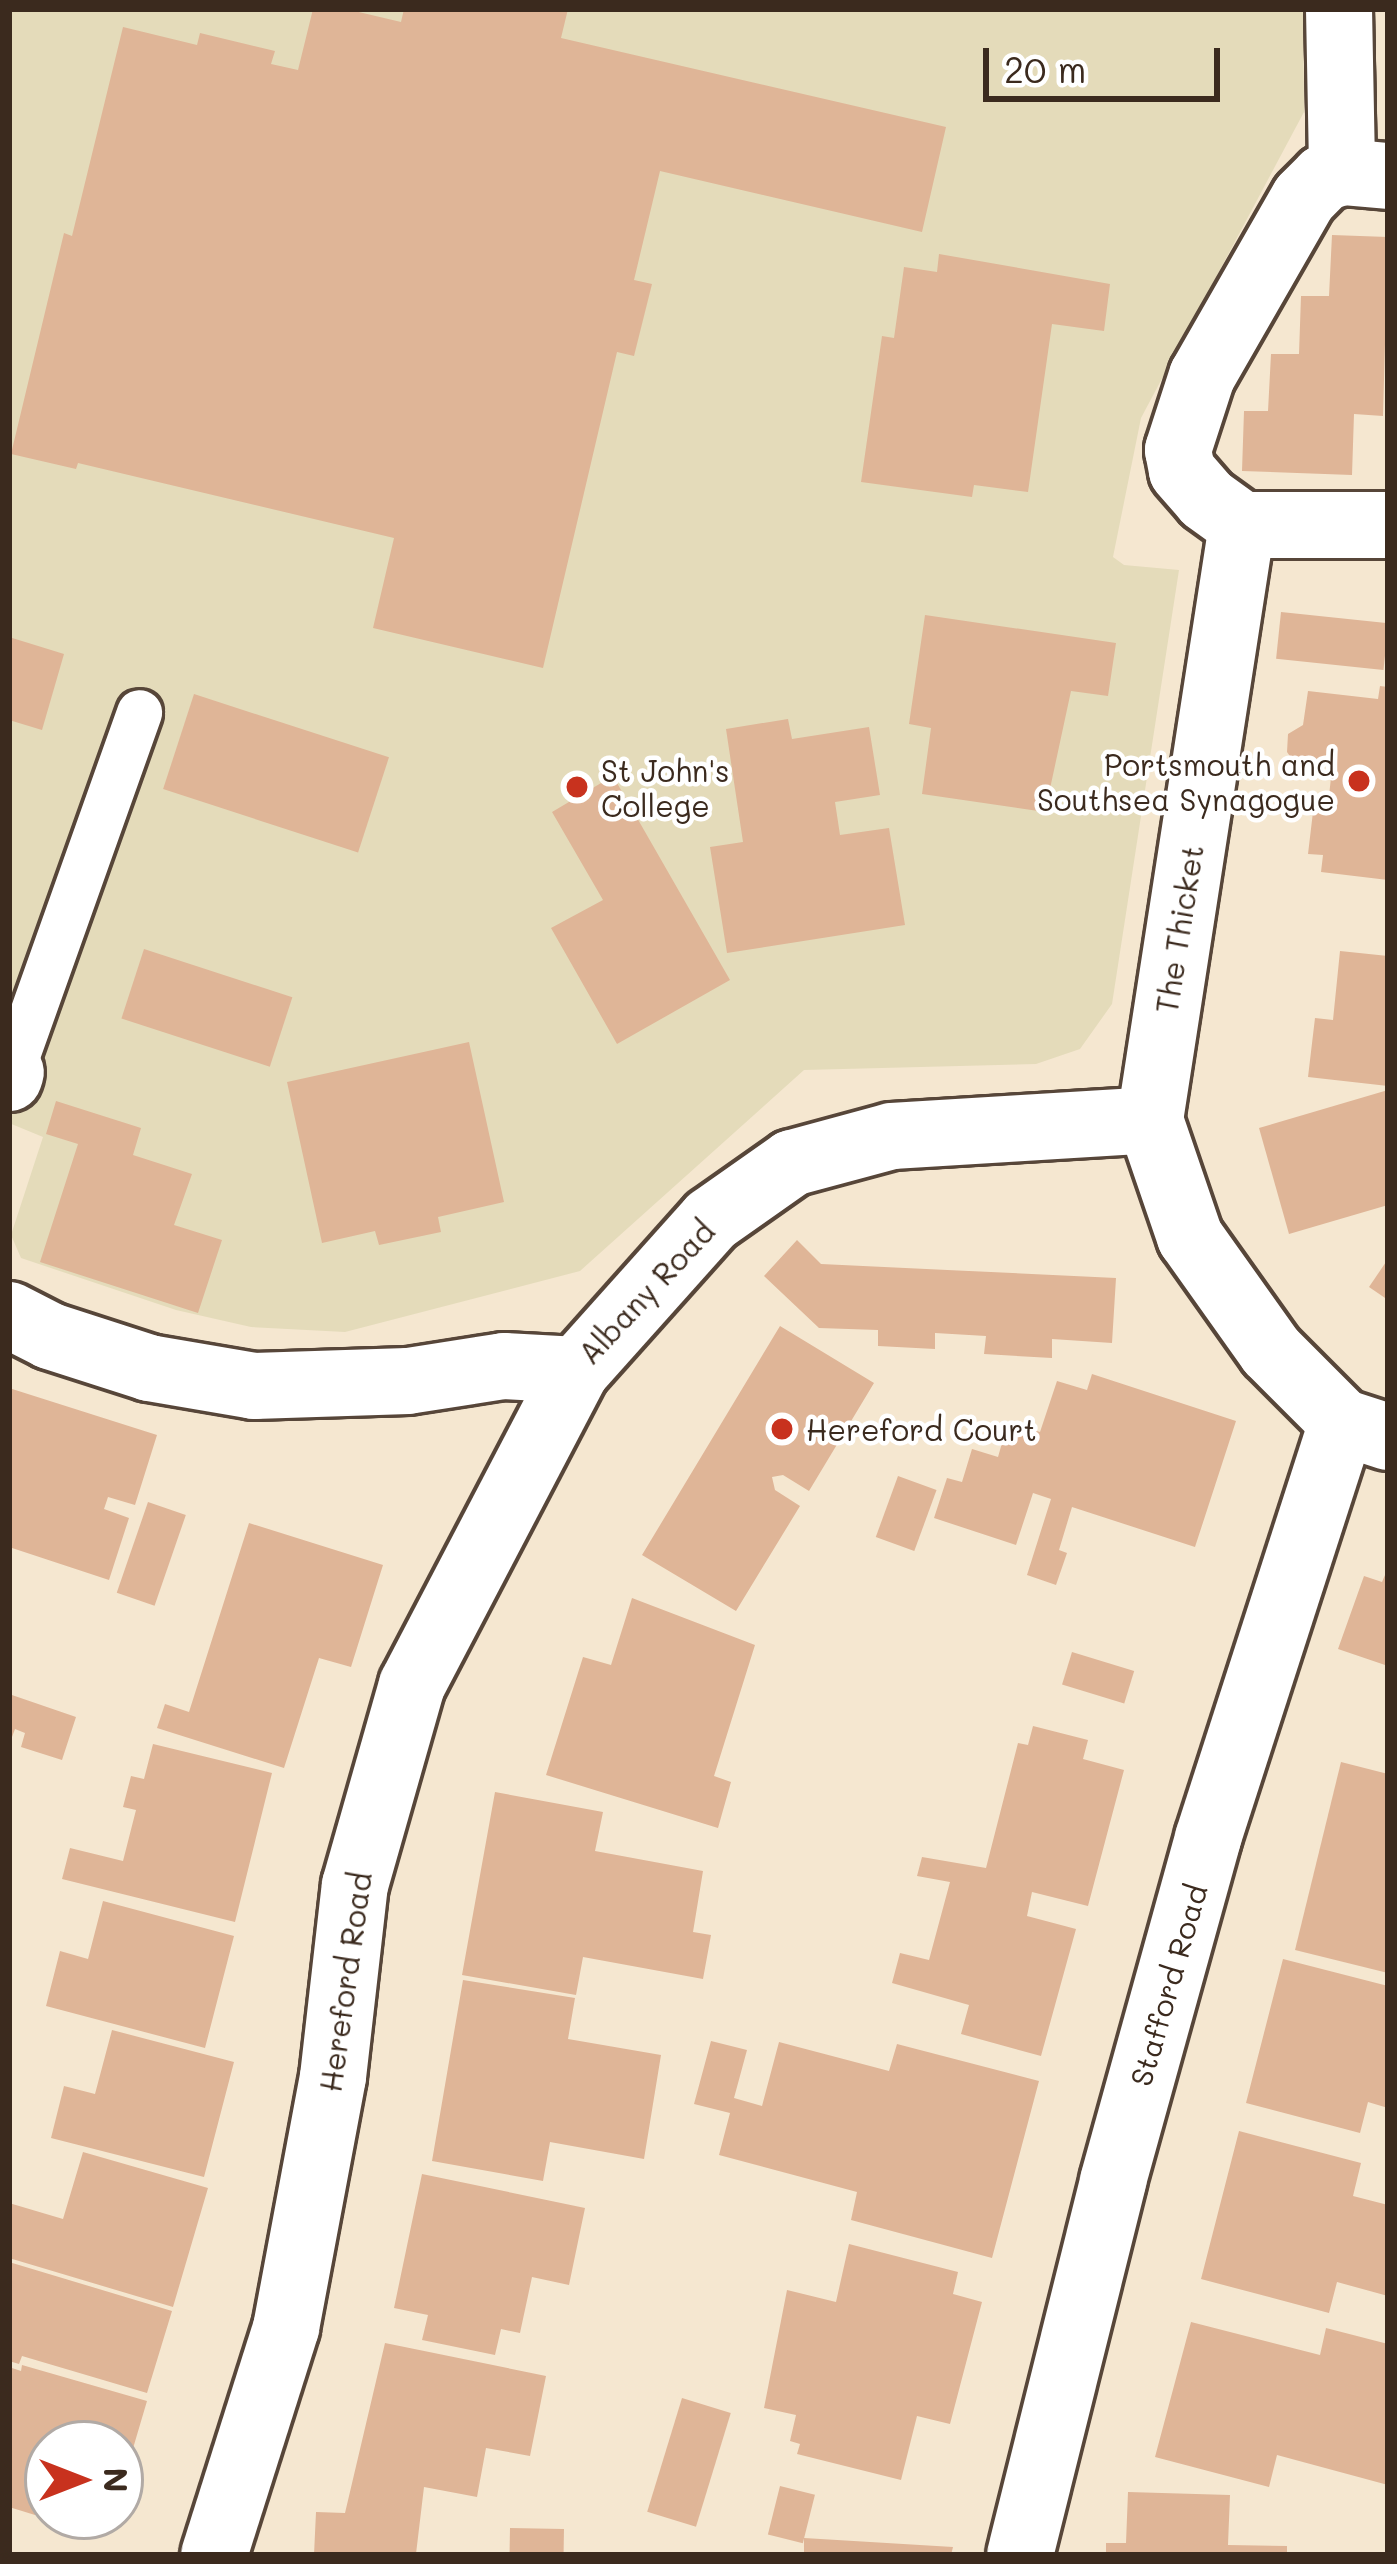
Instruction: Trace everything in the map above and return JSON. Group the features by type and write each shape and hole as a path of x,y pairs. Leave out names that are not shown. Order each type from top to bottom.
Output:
{"street":[{"path":"1339,9 1365,174 1324,178 1279,234 1202,376 1183,422 1178,450 1182,471 1206,499 1242,525 1388,525"},
{"name":"The Thicket","path":"1150,1120 1242,525"},
{"path":"1150,1120 1190,1237 1271,1351 1365,1430"},
{"name":"Albany Road","path":"9,1315 50,1336 149,1368 254,1386 408,1381 505,1366 578,1370 711,1220 792,1163 892,1136 1150,1120"},
{"name":"Hereford Road","path":"214,2555 286,2328 334,2077 355,1885 412,1685 578,1370"},
{"name":"Stafford Road","path":"1020,2555 1113,2181 1208,1838 1365,1430"}],"lane":[{"path":"10,1075 139,712"}],"shaded area":[{"name":"St John's College","path":"9,9 1303,9 1304,112 1141,418 1113,557 1124,565 1179,570 1112,1004 1080,1049 1036,1064 804,1070 580,1271 345,1332 251,1327 176,1310 21,1258 11,1235 43,1137 9,1123"}],"building":[{"path":"313,9 346,9 401,22 404,9 568,9 561,38 946,127 922,232 660,171 634,280 652,284 634,356 617,352 543,668 373,628 394,538 78,463 76,469 11,454 64,233 72,236 123,27 197,45 200,33 275,51 271,64 298,70"},
{"path":"1332,235 1388,237 1383,416 1354,414 1352,475 1242,471 1244,411 1268,411 1271,354 1299,354 1301,296 1329,296"},
{"path":"939,254 1110,284 1104,331 1052,324 1028,492 974,485 972,497 861,482 882,336 894,338 904,267 937,272"},
{"path":"1281,612 1388,623 1383,670 1276,659"},
{"path":"925,615 1116,643 1108,696 1071,691 1045,812 922,794 931,728 909,724"},
{"path":"9,637 64,654 42,730 9,720"},
{"name":"Portsmouth and Southsea Synagogue","path":"1380,686 1388,687 1388,880 1321,872 1323,855 1308,854 1315,795 1329,796 1333,759 1315,767 1296,765 1287,752 1288,734 1303,725 1308,691 1378,699"},
{"path":"194,694 389,757 358,852 163,789"},
{"path":"788,719 792,739 869,727 880,795 835,802 840,835 889,828 905,925 727,953 710,847 743,842 726,729"},
{"path":"613,776 730,980 617,1044 551,928 603,900 552,812"},
{"path":"144,949 292,997 270,1067 121,1018"},
{"path":"1340,951 1388,956 1388,1086 1308,1077 1315,1018 1333,1020"},
{"path":"469,1042 504,1202 438,1217 441,1232 379,1245 375,1231 322,1243 287,1082"},
{"path":"1388,1090 1388,1205 1289,1234 1259,1128"},
{"path":"56,1101 141,1128 133,1155 192,1174 174,1225 222,1240 198,1313 40,1262 78,1144 46,1134"},
{"path":"797,1240 821,1264 1116,1278 1112,1343 1052,1339 1052,1358 984,1354 986,1336 935,1333 935,1349 878,1346 878,1330 819,1328 764,1276"},
{"path":"1388,1259 1388,1300 1369,1287"},
{"name":"Hereford Court","path":"780,1326 874,1383 809,1491 783,1475 772,1477 775,1490 800,1506 736,1611 642,1555"},
{"path":"1092,1374 1236,1421 1195,1547 1072,1507 1059,1550 1067,1553 1056,1585 1027,1575 1051,1499 1033,1493 1016,1545 934,1518 947,1478 962,1482 972,1449 998,1457 1008,1422 1040,1432 1057,1381 1087,1390"},
{"path":"9,1388 157,1435 135,1505 108,1497 104,1509 129,1518 109,1580 9,1547"},
{"path":"898,1476 937,1490 914,1551 876,1537"},
{"path":"148,1502 186,1515 155,1606 117,1593"},
{"path":"249,1523 383,1565 351,1667 319,1658 284,1768 157,1728 165,1704 189,1712"},
{"path":"1388,1568 1388,1666 1338,1649 1364,1576 1382,1582"},
{"path":"632,1598 755,1645 714,1776 731,1782 718,1828 546,1775 583,1657 611,1665"},
{"path":"1072,1652 1134,1671 1124,1704 1062,1685"},
{"path":"9,1694 76,1717 62,1760 21,1747 25,1733 15,1729 9,1745"},
{"path":"1033,1726 1088,1740 1083,1759 1124,1770 1088,1906 1032,1892 1027,1916 1076,1929 1041,2056 961,2034 969,2005 892,1983 900,1953 929,1960 950,1882 917,1876 922,1857 986,1868 1018,1743 1028,1745"},
{"path":"153,1744 272,1773 235,1922 62,1879 70,1848 123,1861 136,1810 123,1807 131,1776 144,1779"},
{"path":"1341,1762 1388,1774 1388,1973 1295,1950"},
{"path":"495,1792 603,1812 595,1851 703,1871 693,1932 711,1935 703,1979 583,1957 576,1995 462,1975"},
{"path":"103,1901 234,1936 205,2048 46,2006 60,1951 88,1959"},
{"path":"1283,1959 1388,1986 1388,2108 1368,2102 1360,2133 1246,2103"},
{"path":"463,1980 575,1998 568,2039 661,2055 644,2159 550,2142 543,2181 432,2161"},
{"path":"112,2030 234,2062 204,2177 51,2138 64,2086 95,2094"},
{"path":"711,2041 747,2050 734,2098 762,2106 779,2042 889,2071 897,2044 1039,2081 992,2258 851,2220 857,2192 719,2155 730,2113 694,2104"},
{"path":"1239,2131 1361,2163 1353,2196 1388,2205 1388,2296 1337,2282 1329,2313 1201,2279"},
{"path":"83,2152 208,2188 173,2307 9,2258 9,2203 63,2219"},
{"path":"422,2174 585,2208 569,2285 532,2277 520,2333 501,2329 495,2355 422,2340 428,2315 394,2308"},
{"path":"849,2244 958,2272 953,2294 982,2302 950,2424 917,2416 901,2480 797,2454 800,2444 790,2441 796,2415 764,2408 787,2290 836,2302"},
{"path":"9,2262 172,2311 147,2393 22,2356 19,2364 9,2361"},
{"path":"1191,2322 1320,2355 1326,2328 1388,2344 1388,2485 1277,2455 1269,2487 1155,2457"},
{"path":"385,2343 546,2376 530,2456 486,2448 477,2497 424,2487 416,2554 314,2555 316,2512 345,2513"},
{"path":"22,2365 147,2401 141,2420 24,2420 24,2512 9,2507 9,2367 21,2371"},
{"path":"682,2398 731,2413 696,2527 647,2512"},
{"path":"780,2486 815,2495 803,2543 768,2535"},
{"path":"1128,2492 1230,2495 1228,2545 1287,2546 1287,2555 1106,2555 1106,2543 1126,2543"},
{"path":"510,2528 564,2529 564,2555 510,2555"},
{"path":"804,2538 953,2547 951,2555 804,2555"}],"place":[{"name":"Portsmouth and Southsea Synagogue","path":"1359,781"},
{"name":"St John's College","path":"577,787"},
{"name":"Hereford Court","path":"782,1429"}]}
